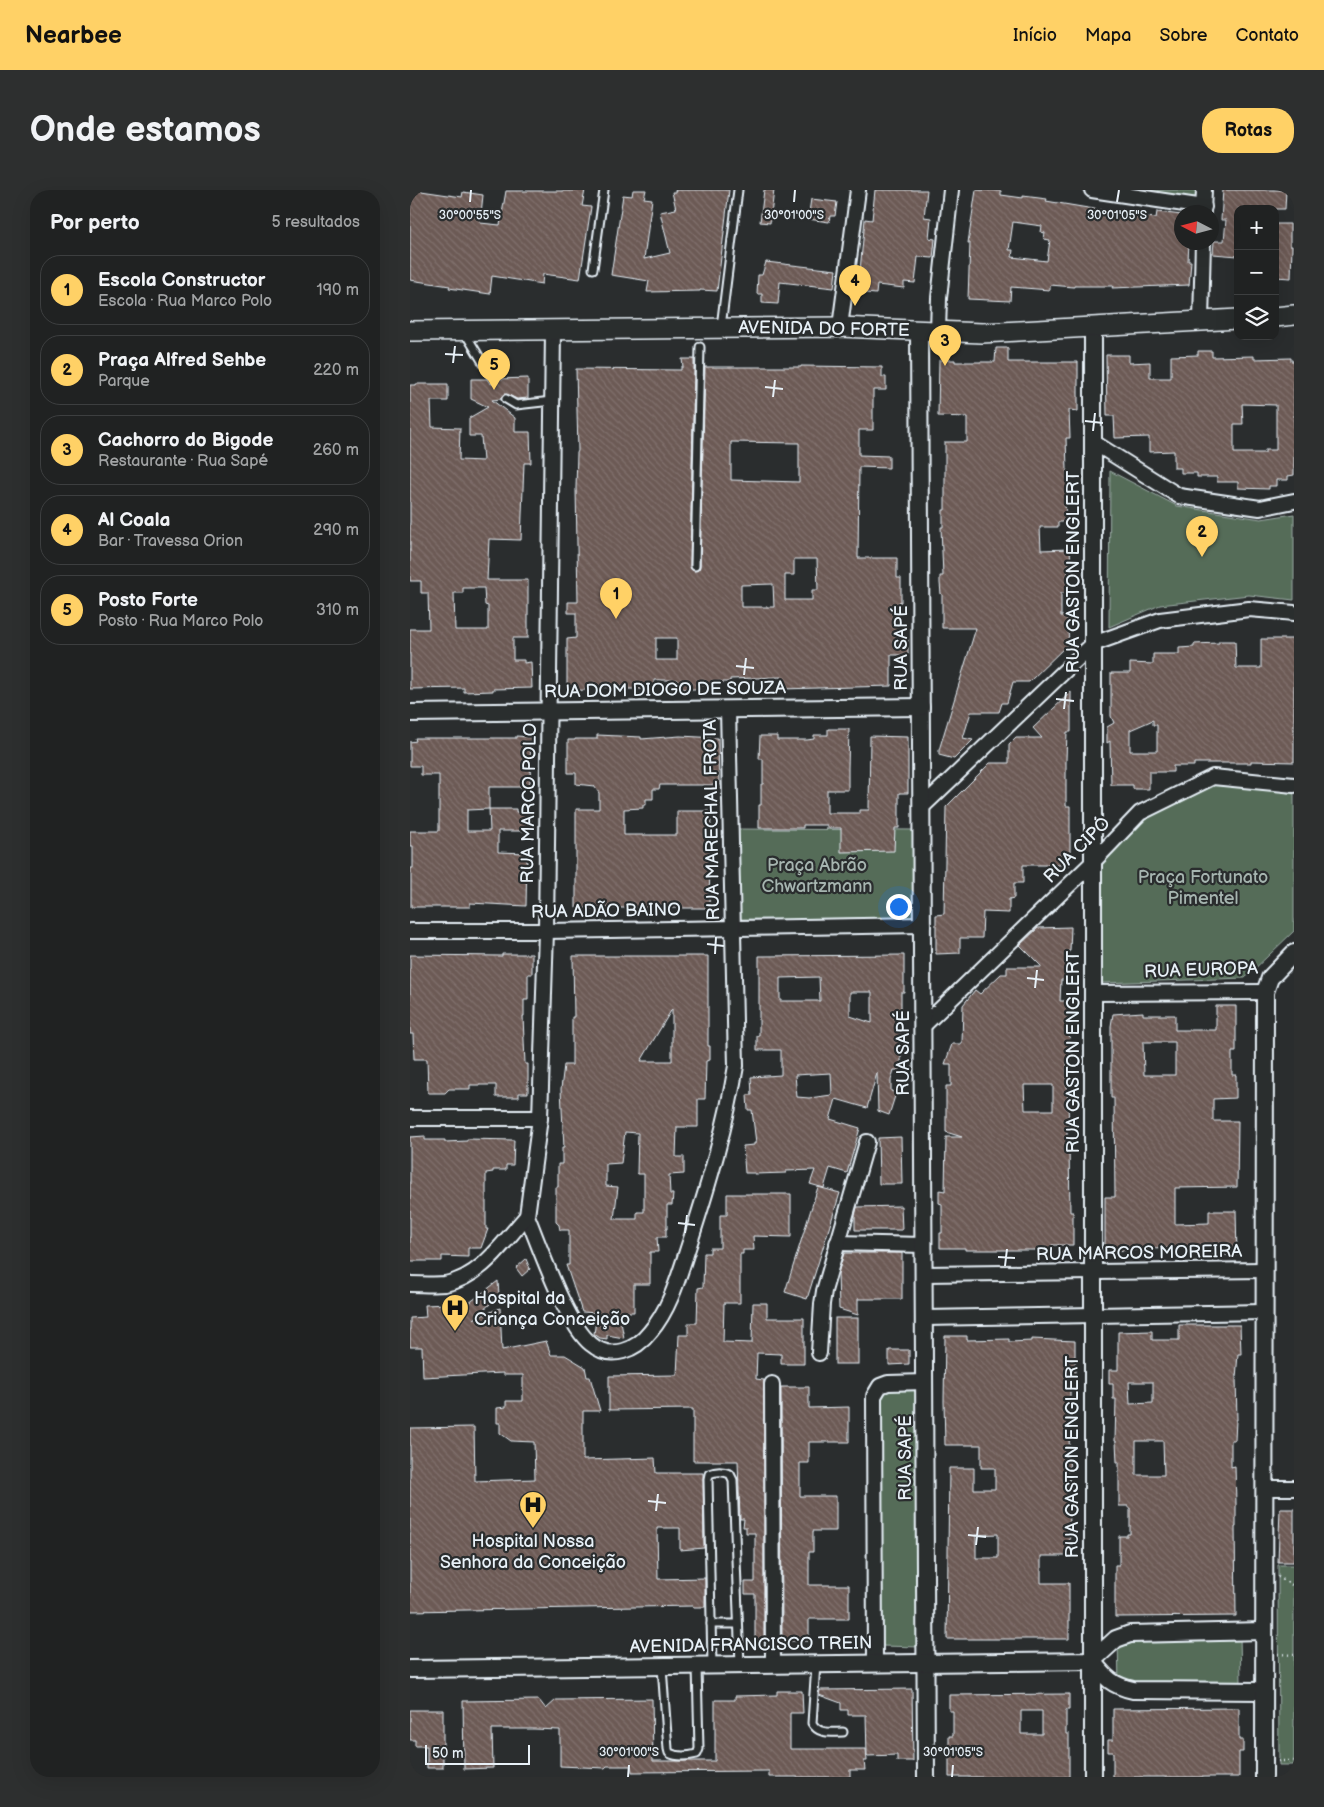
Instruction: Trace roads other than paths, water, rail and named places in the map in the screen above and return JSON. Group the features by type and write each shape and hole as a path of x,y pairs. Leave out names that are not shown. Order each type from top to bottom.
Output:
{"main road":[{"path":"1279,316 1294,316"},
{"name":"AVENIDA DO FORTE","path":"410,332 840,327 982,333 1234,319"}],"street":[{"path":"840,327 858,190"},
{"path":"938,331 939,298 951,190"},
{"path":"1092,190 1175,205"},
{"path":"1203,205 1204,190"},
{"path":"1201,321 1203,250"},
{"name":"RUA GASTON ENGLERT","path":"1092,1777 1093,328"},
{"name":"RUA SAPÉ","path":"919,330 926,1777"},
{"name":"RUA MARCO POLO","path":"527,1216 540,1118 546,931 553,331"},
{"path":"1093,442 1180,496 1260,508 1294,501"},
{"path":"922,808 1093,644 1160,620 1249,609 1294,613"},
{"name":"RUA DOM DIOGO DE SOUZA","path":"410,713 921,708"},
{"name":"RUA MARECHAL FROTA","path":"527,1216 566,1309 580,1333 591,1344 602,1351 616,1353 630,1350 641,1343 656,1325 677,1282 713,1171 728,1111 736,1066 728,710"},
{"name":"RUA CIPÓ","path":"923,1026 1093,862 1140,813 1213,777 1294,785"},
{"name":"RUA ADÃO BAINO","path":"410,931 546,931 922,925"},
{"name":"RUA EUROPA","path":"1093,993 1266,992 1270,978 1294,953"},
{"path":"1264,1777 1266,992"},
{"path":"410,1118 540,1118"},
{"path":"819,1353 822,1304 837,1243 867,1142"},
{"path":"410,1284 444,1284 461,1279 475,1271 491,1257 527,1216"},
{"path":"837,1243 924,1246"},
{"name":"RUA MARCOS MOREIRA","path":"924,1274 1264,1270"},
{"path":"924,1318 1264,1312"},
{"path":"875,1664 874,1396 880,1386 888,1383 925,1382"},
{"path":"772,1384 773,1665"},
{"path":"1265,1488 1294,1488"},
{"path":"1264,1631 1130,1634 1116,1639 1092,1661 1109,1681 1120,1687 1133,1690 1264,1691"},
{"name":"AVENIDA FRANCISCO TREIN","path":"410,1669 1092,1661"}],"lane":[{"path":"593,269 604,190"},
{"path":"721,328 738,190"},
{"path":"464,331 494,379"},
{"path":"695,566 700,347"},
{"path":"506,400 516,404 552,401"},
{"path":"662,1666 669,1753 674,1755 697,1754 699,1749 704,1666 711,1624 708,1479 709,1474 714,1472 730,1474 733,1480 740,1665"},
{"path":"711,1624 738,1624"},
{"path":"816,1664 812,1723 820,1732 843,1732"}],"place":[{"name":"Al Coala","path":"855,306"},
{"name":"Cachorro do Bigode","path":"945,366"},
{"name":"Posto Forte","path":"494,390"},
{"name":"Praça Alfred Sehbe","path":"1202,557"},
{"name":"Escola Constructor","path":"616,619"},
{"name":"Hospital da Criança Conceição","path":"455,1332"},
{"name":"Hospital Nossa Senhora da Conceição","path":"533,1529"}],"park label":[{"name":"Praça Abrão Chwartzmann","path":"817,875"},
{"name":"Praça Fortunato Pimentel","path":"1203,888"}]}
